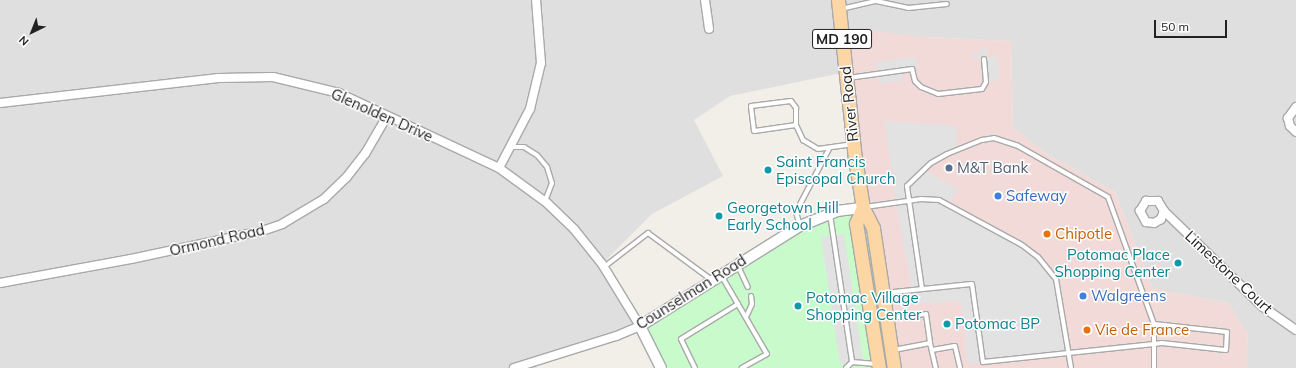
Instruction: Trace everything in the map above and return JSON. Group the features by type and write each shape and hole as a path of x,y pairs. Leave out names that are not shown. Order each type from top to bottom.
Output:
{"main road":[{"name":"River Road","path":"838,5 853,143 863,208 873,228 894,368"},
{"name":"River Road","path":"863,208 856,223 878,366"}],"street":[{"path":"499,168 530,110 541,63 536,0"},
{"path":"705,0 709,29"},
{"name":"Glenolden Drive","path":"0,103 219,78 273,77 339,93 499,168 544,201 574,230 604,267 640,326 661,368"},
{"path":"1296,107 1288,118 1290,126 1296,132"},
{"name":"Ormond Road","path":"0,283 139,257 262,231 282,224 324,199 346,178 365,154 387,116"},
{"name":"Counselman Road","path":"514,368 616,336 640,326 716,277 800,226 830,214 863,208"},
{"name":"Limestone Court","path":"1164,211 1263,307 1296,330"}],"lane":[{"path":"838,5 876,0 908,8 947,4"},
{"path":"847,78 912,69 915,81 921,87 938,94 982,89 986,82 984,59"},
{"path":"796,125 754,131 751,106 791,101 796,108 796,125 798,133 808,145 818,149 828,149 853,143"},
{"path":"922,289 907,186 931,163 947,154 982,140 994,138 1018,146 1108,197 1154,324 1154,368"},
{"path":"511,147 524,147 536,155 547,166 552,183 544,201"},
{"path":"800,226 796,212 828,149"},
{"path":"863,208 930,199 949,204 1022,245 1038,257 1056,279 1071,368"},
{"path":"830,214 852,362"},
{"path":"604,267 648,233 716,277 738,304 768,354 742,368"},
{"path":"737,264 748,288"},
{"path":"883,293 972,284 983,362 1162,343 1226,350 1227,332 1154,324"},
{"path":"746,317 752,304 751,296"},
{"path":"695,368 681,340 738,304"},
{"path":"887,319 926,314 930,343 936,368"},
{"path":"891,350 930,343"},
{"path":"932,350 955,346 960,368"},
{"path":"852,362 878,366"},
{"path":"846,368 852,362"}],"shaded area":[{"path":"0,0 1296,0 1296,368 1246,368 1248,335 1228,303 1153,289 1115,192 1047,154 1013,128 1011,41 926,37 846,72 730,96 694,120 723,176 652,214 602,264 640,326 533,362 537,368 0,368"},
{"path":"841,27 926,37 1011,41 1013,128 1047,154 1115,192 1153,289 1228,303 1248,335 1246,368 886,368 873,228 863,207"},
{"path":"981,46 986,46 987,57 997,56 1000,80 986,82 983,59 973,60 973,54 982,53"},
{"path":"916,57 918,68 901,70 903,81 879,84 876,62"},
{"path":"885,121 956,126 957,150 924,170 958,189 949,204 1038,257 1054,275 1068,353 968,364 961,301 915,304 896,203"},
{"path":"844,234 863,360 840,364 821,237"}],"green space":[{"path":"863,208 873,228 886,368 661,368 640,326 800,226"}],"place":[{"name":"M&T Bank","path":"949,168"},
{"name":"Saint Francis Episcopal Church","path":"768,170"},
{"name":"Safeway","path":"998,196"},
{"name":"Georgetown Hill Early School","path":"719,216"},
{"name":"Chipotle","path":"1047,234"},
{"name":"Potomac Place Shopping Center","path":"1178,263"},
{"name":"Walgreens","path":"1083,296"},
{"name":"Potomac Village Shopping Center","path":"798,306"},
{"name":"Potomac BP","path":"947,324"},
{"name":"Vie de France","path":"1087,330"}]}
